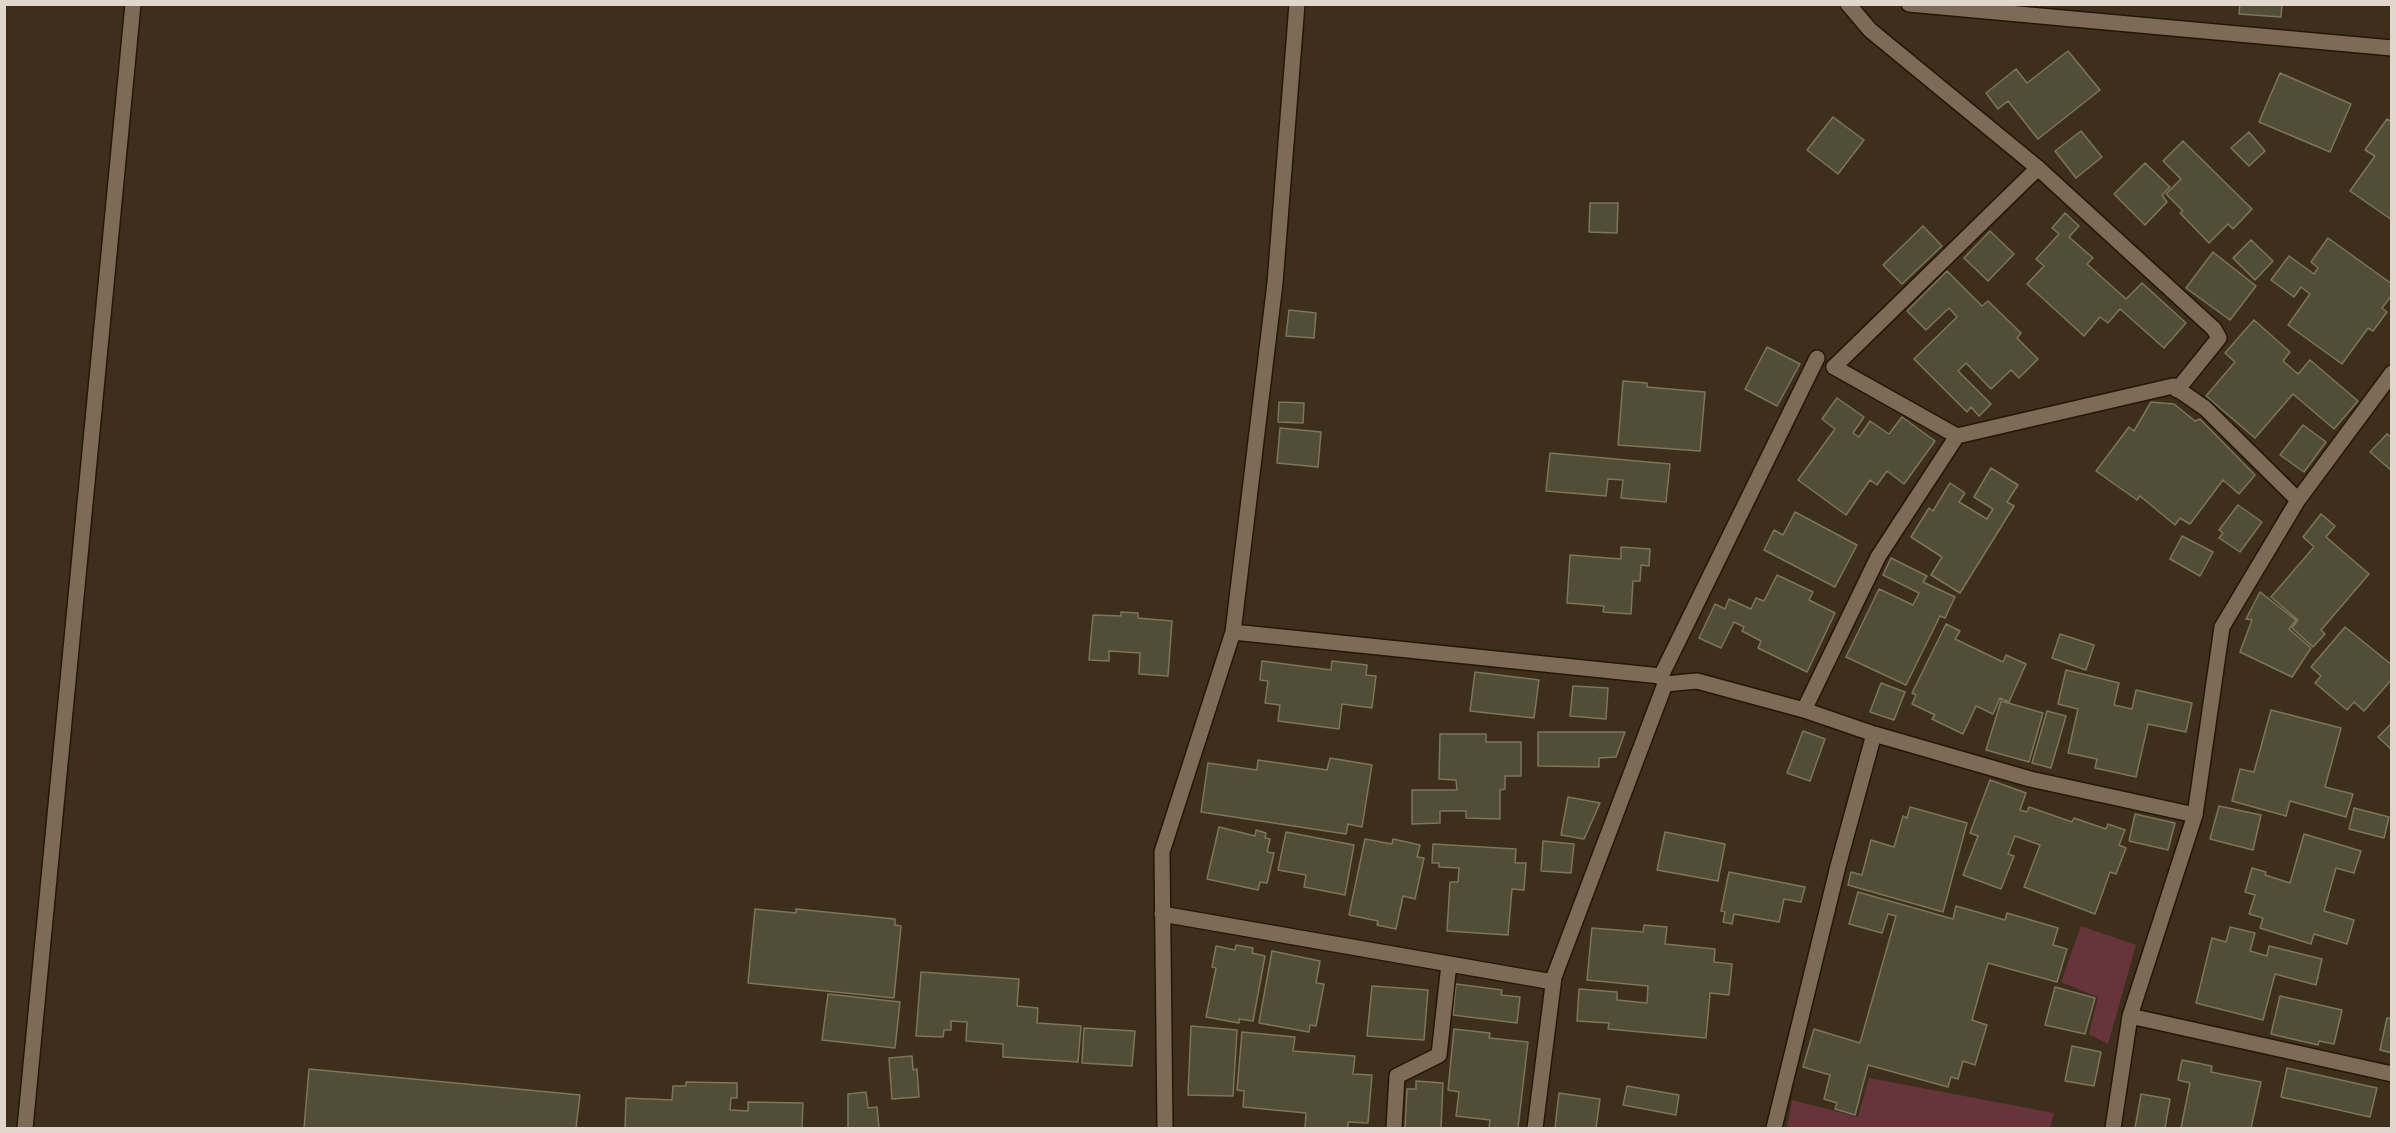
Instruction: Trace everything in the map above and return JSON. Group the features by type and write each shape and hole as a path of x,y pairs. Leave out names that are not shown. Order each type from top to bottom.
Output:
{"street":[{"path":"25,1128 132,4"},
{"path":"1165,1128 1162,852 1233,632 1275,283 1297,4"},
{"path":"1848,4 1870,30 2038,168 2214,329 2219,338 2177,390"},
{"path":"1909,4 2391,48"},
{"path":"2038,168 1834,367 1957,436 2173,386 2205,408 2298,500"},
{"path":"1535,1128 1553,982 1663,680 1817,358"},
{"path":"2113,1128 2130,1016 2195,814 2222,627 2298,500 2391,373"},
{"path":"1804,710 1878,557 1957,436"},
{"path":"1233,632 1663,680 1697,681 1804,710 1874,734 2030,779 2195,814"},
{"path":"1774,1128 1838,866 1874,734"},
{"path":"1162,914 1553,982"},
{"path":"1394,1128 1397,1076 1439,1055 1449,964"},
{"path":"2130,1016 2391,1074"}],"shaded area":[{"path":"2081,926 2136,945 2108,1044 2089,1034 2098,997 2061,982"},
{"path":"1869,1078 2054,1113 2050,1128 1787,1128 1792,1100 1858,1117"}],"building":[{"path":"2240,4 2282,4 2281,17 2239,14"},
{"path":"2068,51 2100,90 2038,139 2008,101 1998,109 1986,93 2016,69 2027,83"},
{"path":"2280,73 2351,104 2330,152 2259,122"},
{"path":"1833,117 1864,140 1838,174 1807,150"},
{"path":"2387,119 2392,122 2392,220 2350,191 2375,156 2365,150"},
{"path":"2081,131 2102,157 2076,178 2055,151"},
{"path":"2249,132 2265,151 2249,166 2231,148"},
{"path":"2183,141 2252,209 2233,229 2228,224 2209,243 2180,213 2183,211 2166,194 2181,179 2163,161"},
{"path":"2145,163 2170,187 2162,195 2167,202 2145,225 2114,194"},
{"path":"1590,203 1618,203 1617,233 1589,232"},
{"path":"2065,213 2079,226 2069,237 2093,258 2087,264 2126,299 2142,283 2186,323 2164,348 2120,309 2108,323 2100,317 2084,336 2027,284 2044,266 2036,259 2059,234 2052,228"},
{"path":"1923,226 1942,246 1902,284 1883,265"},
{"path":"1990,231 2014,254 1988,281 1964,258"},
{"path":"2328,238 2392,284 2392,295 2382,308 2387,312 2373,331 2368,328 2342,364 2288,325 2310,294 2301,287 2294,297 2271,280 2289,256 2314,274 2318,268 2311,262"},
{"path":"2251,240 2273,261 2255,280 2233,258"},
{"path":"2213,252 2256,286 2230,320 2186,288"},
{"path":"1947,271 1982,306 1988,301 2021,333 2017,338 2038,359 2019,378 2011,370 1991,389 1966,363 1958,371 1991,404 1979,416 1971,407 1967,412 1914,359 1957,317 1949,308 1926,330 1907,311"},
{"path":"1289,310 1316,313 1314,338 1286,336"},
{"path":"2254,320 2290,352 2283,361 2298,374 2310,360 2358,401 2334,429 2293,394 2255,438 2206,396 2235,362 2225,353"},
{"path":"1767,347 1800,364 1777,406 1745,389"},
{"path":"1623,381 1647,383 1647,387 1705,392 1700,451 1618,445"},
{"path":"1837,398 1864,417 1853,433 1859,437 1870,421 1889,434 1902,417 1935,441 1904,484 1887,471 1877,485 1870,480 1846,515 1798,480 1835,429 1822,419"},
{"path":"1279,402 1304,403 1303,423 1278,422"},
{"path":"2151,402 2174,404 2195,421 2200,419 2255,475 2239,494 2223,480 2190,524 2180,518 2175,525 2140,496 2137,500 2096,471 2129,427 2134,431"},
{"path":"2303,425 2326,442 2304,472 2280,455"},
{"path":"1280,428 1321,432 1318,467 1277,463"},
{"path":"2387,434 2392,438 2392,471 2370,452"},
{"path":"1550,453 1670,464 1666,502 1621,498 1623,480 1608,479 1606,496 1546,491"},
{"path":"1991,468 2018,485 2007,502 2014,506 1960,593 1931,575 1942,557 1911,537 1929,508 1933,511 1950,483 1965,493 1959,502 1987,519 1993,509 1974,497"},
{"path":"2238,505 2262,522 2240,552 2219,538 2223,533 2219,530"},
{"path":"1795,512 1857,545 1835,587 1764,550 1774,530 1783,535"},
{"path":"2321,514 2335,526 2326,537 2369,574 2321,630 2325,634 2313,647 2292,628 2298,620 2271,597 2314,547 2303,537"},
{"path":"2182,536 2213,552 2200,576 2170,559"},
{"path":"1621,547 1650,549 1649,566 1641,565 1640,581 1633,581 1631,614 1603,612 1604,606 1567,603 1570,555 1621,559"},
{"path":"1891,558 1927,576 1923,582 1955,597 1945,618 1940,616 1906,685 1846,657 1879,589 1913,605 1919,593 1883,575"},
{"path":"1777,575 1813,592 1809,600 1835,613 1807,672 1758,648 1761,641 1742,631 1744,627 1734,622 1721,648 1699,638 1715,604 1725,609 1729,599 1751,609 1756,598 1764,601"},
{"path":"2260,592 2296,620 2289,629 2311,648 2292,677 2240,652 2252,620 2246,619"},
{"path":"1121,612 1138,613 1138,618 1172,621 1168,676 1139,674 1140,653 1109,651 1109,661 1089,660 1093,615 1121,616"},
{"path":"1946,624 1960,631 1955,639 2003,662 2006,655 2026,664 2009,702 2000,698 1993,714 1976,706 1963,734 1932,719 1935,715 1912,704 1916,695 1912,693"},
{"path":"2345,627 2392,665 2392,679 2364,711 2354,702 2347,710 2315,683 2321,676 2311,667"},
{"path":"2060,634 2094,645 2086,670 2052,658"},
{"path":"1262,661 1331,670 1332,661 1367,665 1366,675 1376,676 1372,708 1342,704 1339,729 1278,721 1280,705 1265,703 1268,681 1260,680"},
{"path":"2066,670 2119,683 2114,705 2132,709 2136,690 2192,703 2186,732 2148,724 2136,777 2095,768 2097,759 2068,753 2078,709 2058,704"},
{"path":"1475,672 1539,680 1534,718 1470,711"},
{"path":"1881,683 1905,692 1894,720 1870,712"},
{"path":"1573,686 1608,688 1606,719 1570,716"},
{"path":"2001,701 2043,713 2029,762 1986,750"},
{"path":"2271,710 2341,728 2325,787 2353,794 2346,817 2290,801 2286,816 2232,801 2240,769 2254,772"},
{"path":"2047,711 2066,716 2051,768 2032,763"},
{"path":"2392,723 2392,750 2378,737"},
{"path":"1803,731 1825,739 1810,781 1787,773"},
{"path":"1538,732 1625,732 1616,757 1599,758 1599,767 1538,766"},
{"path":"1440,734 1486,734 1486,742 1521,742 1521,776 1505,776 1505,789 1500,790 1500,819 1466,818 1466,811 1440,811 1440,823 1412,824 1412,790 1457,790 1456,780 1439,779"},
{"path":"1330,758 1372,765 1362,827 1348,824 1346,834 1201,812 1208,763 1257,770 1258,760 1327,770"},
{"path":"1990,780 2026,793 2020,810 2027,812 2029,807 2072,822 2074,818 2106,829 2108,824 2125,830 2119,845 2126,848 2116,874 2110,872 2095,914 2024,887 2040,845 2015,836 2008,854 2014,856 2001,889 1963,875 1978,836 1970,833"},
{"path":"1568,797 1600,803 1584,839 1561,835"},
{"path":"2219,806 2261,815 2253,850 2210,839"},
{"path":"1910,807 1967,823 1943,912 1848,885 1851,872 1862,875 1871,840 1894,847 1903,816 1907,818"},
{"path":"2354,808 2389,817 2384,838 2349,829"},
{"path":"2135,814 2175,823 2168,850 2129,841"},
{"path":"1219,827 1255,836 1256,830 1266,833 1265,838 1270,839 1267,852 1274,853 1267,883 1260,882 1258,890 1207,879"},
{"path":"1286,832 1354,845 1345,895 1304,887 1306,875 1278,870"},
{"path":"1665,832 1725,844 1718,881 1657,870"},
{"path":"2304,834 2361,851 2354,873 2336,868 2324,911 2354,920 2347,944 2314,934 2311,944 2260,928 2263,918 2249,914 2255,895 2245,892 2252,868 2290,883"},
{"path":"1365,839 1392,844 1393,839 1420,845 1417,857 1424,858 1415,899 1403,896 1396,929 1377,925 1378,921 1349,915"},
{"path":"1543,841 1574,844 1571,873 1541,871"},
{"path":"1433,844 1516,849 1515,863 1526,863 1524,890 1512,889 1508,935 1447,931 1450,882 1458,882 1459,868 1439,867 1439,863 1432,863"},
{"path":"1729,872 1805,887 1801,902 1784,899 1779,922 1734,914 1732,924 1723,922 1725,912 1721,911"},
{"path":"1858,892 1953,919 1956,906 2005,920 2007,913 2058,928 2053,945 2067,949 2057,982 1988,963 1972,1020 1987,1025 1975,1065 1963,1061 1958,1079 1951,1077 1948,1087 1868,1065 1855,1115 1835,1109 1837,1103 1824,1099 1830,1075 1803,1067 1814,1029 1860,1043 1896,916 1888,914 1882,933 1849,924"},
{"path":"755,909 796,913 796,909 895,919 895,925 901,926 894,998 748,983"},
{"path":"1644,925 1667,927 1665,944 1715,949 1714,962 1732,964 1729,995 1710,993 1706,1038 1608,1029 1609,1023 1577,1021 1579,989 1617,992 1617,1000 1647,1003 1648,986 1587,980 1592,928 1643,932"},
{"path":"2230,927 2255,933 2250,951 2267,956 2269,946 2322,959 2316,985 2275,974 2263,1020 2196,1003 2212,938 2226,942"},
{"path":"1236,945 1253,948 1252,953 1265,956 1253,1021 1239,1019 1239,1023 1206,1017 1216,968 1212,967 1216,946 1235,950"},
{"path":"1272,951 1320,961 1316,983 1324,984 1316,1026 1310,1025 1309,1032 1259,1023"},
{"path":"921,972 1019,979 1017,1006 1038,1008 1037,1023 1081,1026 1078,1062 1003,1057 1003,1044 966,1041 967,1022 951,1021 951,1030 944,1030 943,1037 916,1036"},
{"path":"1456,984 1502,990 1501,995 1520,997 1517,1023 1453,1015"},
{"path":"1372,986 1428,990 1424,1040 1367,1036"},
{"path":"2055,987 2095,998 2085,1034 2045,1025"},
{"path":"828,994 900,1002 895,1048 822,1040"},
{"path":"2280,996 2342,1010 2334,1044 2319,1041 2318,1045 2271,1034"},
{"path":"2387,1018 2392,1019 2392,1053 2380,1050"},
{"path":"1191,1026 1237,1030 1233,1096 1188,1095"},
{"path":"1084,1028 1135,1031 1132,1066 1082,1063"},
{"path":"1454,1029 1490,1033 1489,1038 1528,1042 1518,1128 1489,1128 1490,1120 1456,1116 1459,1092 1448,1090"},
{"path":"1242,1032 1295,1037 1293,1051 1355,1056 1353,1074 1372,1075 1368,1123 1348,1122 1348,1128 1305,1128 1306,1113 1243,1107 1244,1091 1237,1090"},
{"path":"2072,1046 2101,1052 2094,1086 2065,1081"},
{"path":"912,1056 913,1070 917,1069 919,1097 892,1099 889,1058"},
{"path":"2182,1060 2212,1066 2211,1072 2261,1082 2251,1128 2181,1128 2190,1083 2178,1080"},
{"path":"2287,1068 2377,1088 2370,1117 2281,1097"},
{"path":"309,1069 580,1095 576,1128 304,1128"},
{"path":"1416,1081 1443,1083 1441,1128 1405,1128 1407,1089 1416,1089"},
{"path":"686,1082 737,1083 737,1098 731,1098 730,1110 748,1111 748,1102 803,1103 802,1128 625,1128 626,1098 672,1100 673,1086 686,1086"},
{"path":"1627,1086 1679,1095 1676,1115 1623,1105"},
{"path":"866,1092 868,1108 877,1107 879,1128 848,1128 848,1094"},
{"path":"1559,1093 1600,1099 1596,1128 1555,1128"},
{"path":"2141,1094 2170,1099 2165,1128 2135,1128"}]}
